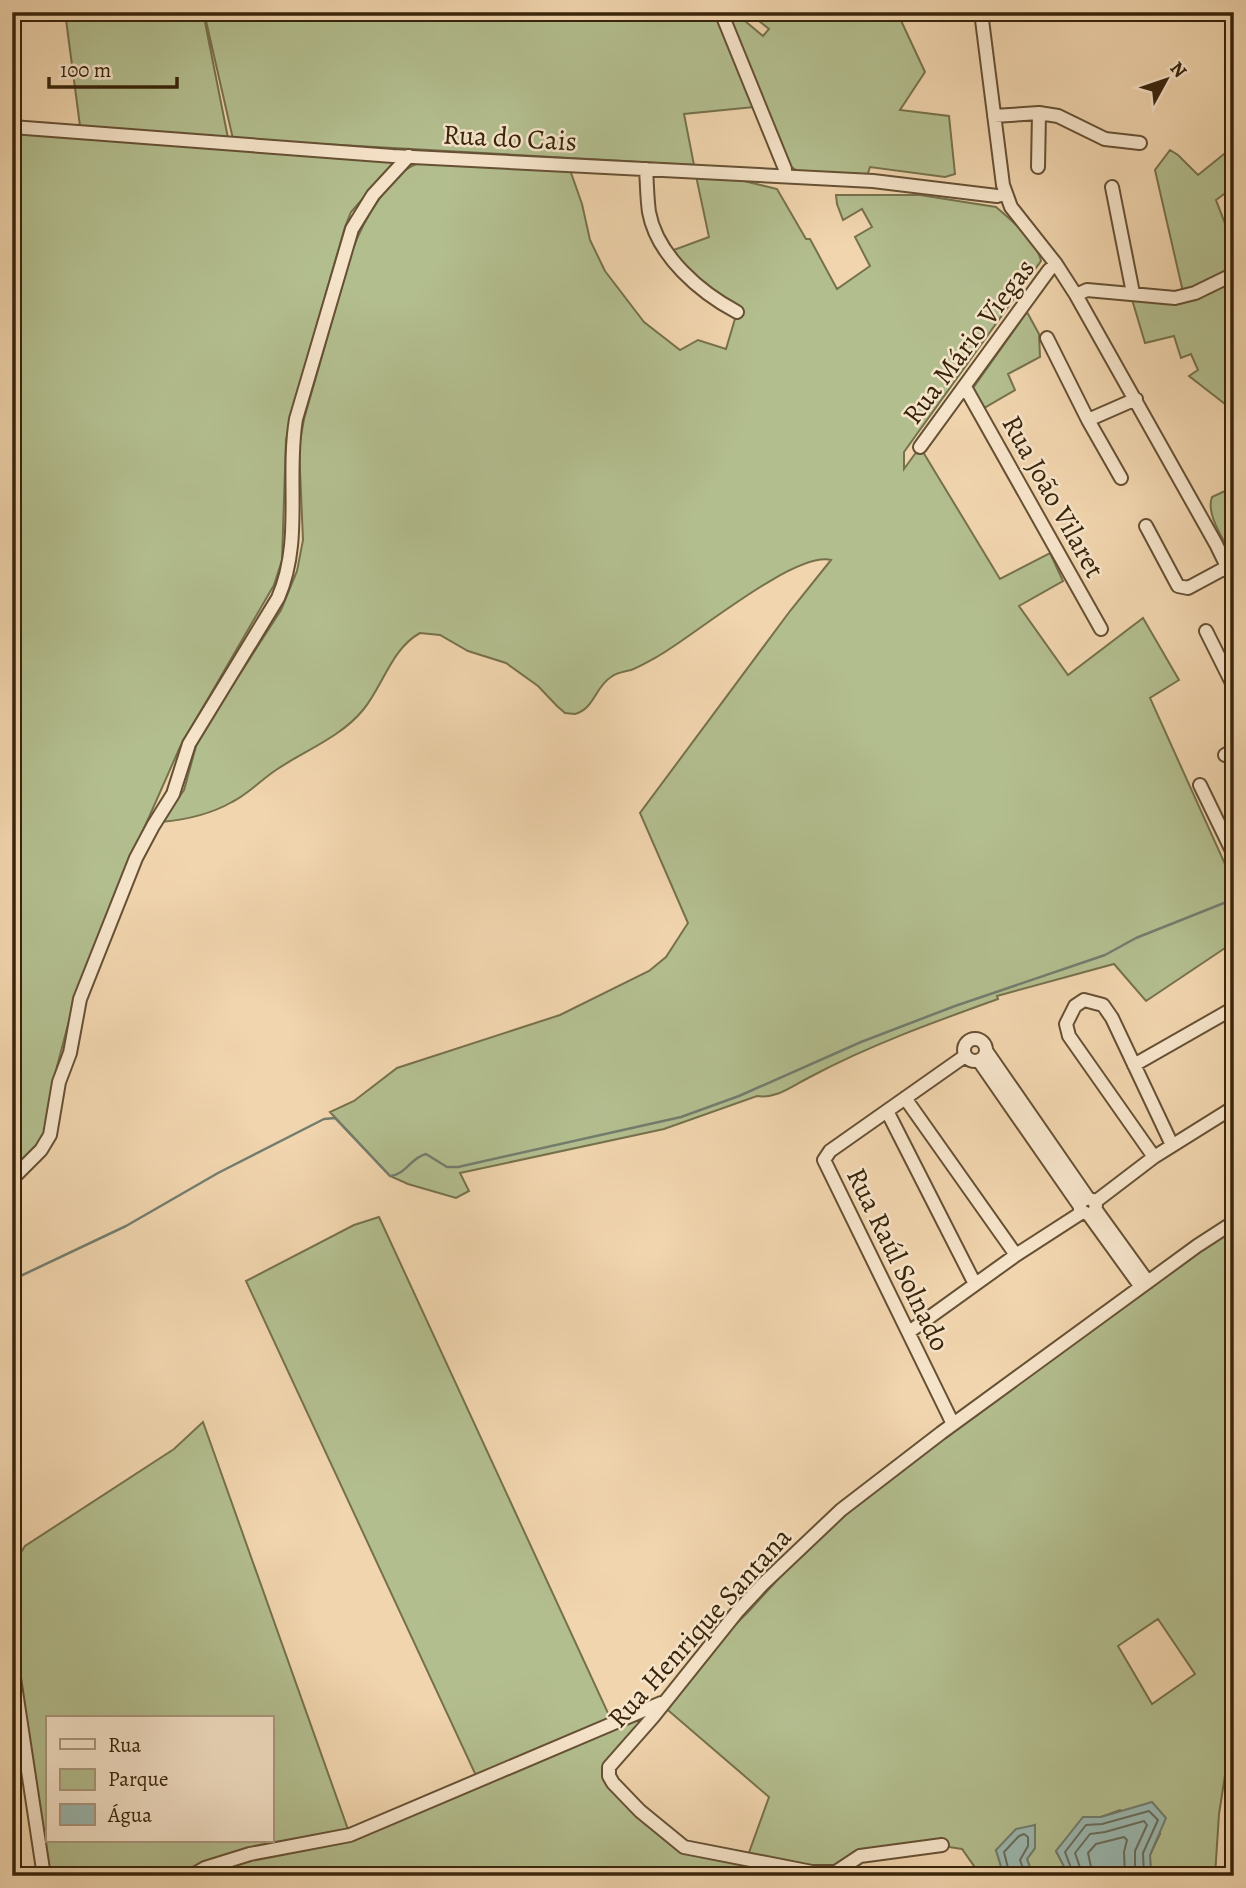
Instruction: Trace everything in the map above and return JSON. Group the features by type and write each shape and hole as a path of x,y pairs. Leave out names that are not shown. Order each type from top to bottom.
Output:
{"street":[{"path":"721,12 785,169 785,176"},
{"path":"981,12 1005,194 1018,217 1056,264 1076,295 1136,399 1234,581"},
{"path":"994,116 1039,113 1058,116 1105,139 1140,143"},
{"path":"1038,167 1039,113"},
{"name":"Rua do Cais","path":"12,128 410,156 873,181 997,196 1005,194"},
{"path":"12,1179 41,1150 50,1135 59,1082 70,1053 80,999 136,858 173,794 189,744 278,598 286,580 292,552 292,443 296,419 346,244 364,206 410,156"},
{"path":"646,169 649,214 668,251 683,272 704,292 737,312"},
{"path":"1112,187 1133,293"},
{"name":"Rua Mário Viegas","path":"920,447 1056,264"},
{"path":"1076,295 1087,290 1175,298 1195,293 1234,274"},
{"path":"1047,338 1121,478"},
{"name":"Rua João Vilaret","path":"965,387 1101,629"},
{"path":"1088,420 1136,399"},
{"path":"1146,526 1178,586 1188,588 1227,567"},
{"path":"1206,631 1234,687"},
{"path":"1200,785 1234,855"},
{"path":"1154,1157 1069,1036 1066,1024 1075,1006 1084,1000 1103,1005 1112,1018 1172,1145"},
{"path":"1133,1065 1234,1008"},
{"path":"983,1056 971,1060 965,1056 965,1045 974,1038 984,1042 983,1056 1144,1285"},
{"name":"Rua Raúl Solnado","path":"953,1424 824,1160 830,1151 965,1056"},
{"path":"905,1098 1016,1255"},
{"path":"909,1332 1088,1207 1154,1157 1234,1107"},
{"path":"887,1111 975,1284"},
{"name":"Rua Henrique Santana","path":"942,1845 860,1856 836,1872 812,1872 684,1847 640,1811 609,1776 609,1767 762,1586 841,1510 953,1424 1234,1223"},
{"path":"12,1665 44,1876"},
{"path":"191,1876 205,1868 250,1854 350,1835 665,1702"}],"green space":[{"path":"65,12 203,12 228,138 80,126"},
{"path":"204,12 752,12 745,21 763,36 769,29 754,17 759,12 768,12 780,19 786,12 897,12 925,72 900,110 949,116 955,174 945,177 870,167 867,176 803,173 784,159 754,107 684,114 694,165 233,139"},
{"path":"12,125 395,162 351,212 294,405 286,440 282,560 274,585 180,747 142,833 70,1017 42,1139 12,1171"},
{"path":"1234,146 1234,191 1227,192 1216,200 1234,247 1234,272 1183,292 1155,170 1170,150 1198,175"},
{"path":"420,163 570,170 582,204 590,240 605,271 644,322 680,350 698,340 726,349 737,312 668,252 709,237 696,176 744,181 777,189 806,239 810,239 837,289 870,266 855,237 872,227 862,209 843,220 836,195 920,195 996,207 1016,225 1039,253 1041,261 904,452 904,469 920,447 1000,579 1050,553 1063,581 1019,606 1068,675 1143,618 1179,680 1150,698 1234,884 1234,942 1146,1001 1114,964 997,996 998,999 879,1044 778,1094 757,1096 664,1129 460,1173 469,1191 456,1198 390,1176 330,1112 354,1101 397,1068 560,1015 649,971 666,957 688,923 640,813 831,560 815,561 794,568 770,581 660,655 611,677 601,686 587,707 575,714 565,713 538,686 506,663 468,651 440,635 420,633 394,658 363,710 344,728 224,806 197,816 161,822 184,790 198,739 281,610 297,571 303,540 299,447 304,419 352,251 370,213 388,187 409,168"},
{"path":"1234,280 1234,411 1189,376 1198,370 1191,354 1181,358 1174,336 1145,343 1131,296 1173,301"},
{"path":"1027,312 1039,334 1040,357 1008,374 1015,390 984,408 973,388"},
{"path":"1234,480 1234,542 1228,549 1215,524 1211,503 1212,497 1225,491 1226,484"},
{"path":"379,1217 613,1724 665,1702 694,1665 749,1611 841,1510 1234,1224 1234,1717 1219,1814 1215,1876 1151,1876 1150,1855 1160,1834 1120,1810 1101,1817 1083,1818 1056,1851 1069,1876 1033,1876 1027,1859 1035,1848 1035,1825 996,1850 1004,1876 981,1876 962,1849 923,1846 888,1851 817,1876 44,1876 12,1665 12,1567 25,1546 174,1449 203,1422 350,1835 479,1782 246,1281 354,1225","holes":["1158,1619 1195,1674 1152,1704 1118,1646","662,1705 769,1797 747,1858 684,1847 609,1776"]}],"water":[{"path":"1152,1802 1166,1818 1150,1855 1151,1876 1069,1876 1056,1851 1083,1817 1101,1817"},
{"path":"1035,1825 1035,1848 1027,1859 1033,1876 1004,1876 996,1850 1016,1829"}],"waterway":[{"path":"12,1280 126,1226 218,1173 324,1119 335,1118 390,1176 401,1172 426,1154 447,1167 458,1167 681,1117 739,1096 861,1042 955,1006 1105,955 1136,938 1234,899"}]}
